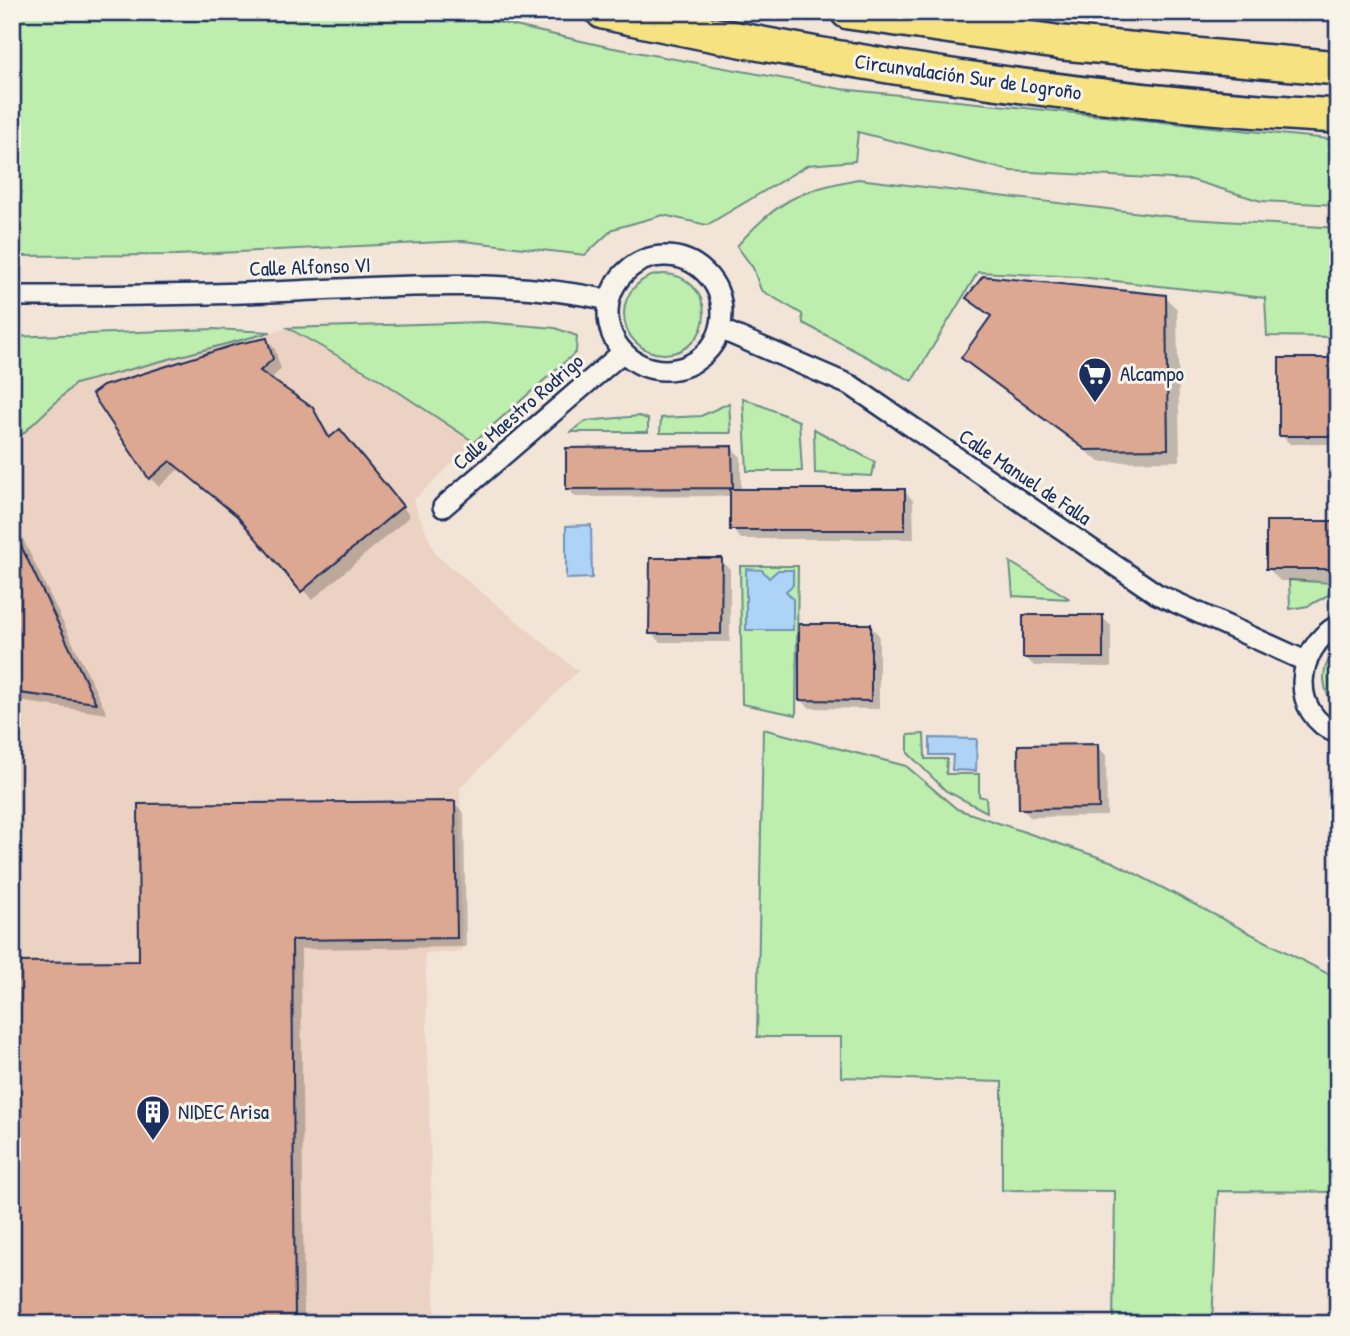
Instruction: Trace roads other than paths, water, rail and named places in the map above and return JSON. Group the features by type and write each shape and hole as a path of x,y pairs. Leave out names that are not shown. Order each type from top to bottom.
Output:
{"highway":[{"name":"Circunvalación Sur de Logroño","path":"603,12 880,65 1063,92 1338,116"},
{"path":"848,12 1063,43 1338,68"}],"street":[{"path":"661,256 679,258 696,265 714,285 723,311 720,329 713,345 702,357 678,368 652,369 636,363 622,352 609,327 609,300 616,283 636,264 661,256"},
{"name":"Calle Alfonso VI","path":"12,296 165,296 467,284 565,290 609,300"},
{"name":"Calle Manuel de Falla","path":"720,329 852,386 1157,594 1305,661"},
{"name":"Calle Maestro Rodrigo","path":"443,507 622,352"},
{"path":"1338,625 1313,645 1305,661 1302,681 1306,700 1316,717 1338,734"}],"water":[{"path":"591,525 592,578 566,579 566,526"},
{"path":"746,569 762,570 769,578 778,570 793,570 793,585 786,591 793,599 793,630 746,630"},
{"path":"930,738 977,739 976,771 952,770 953,755 930,755"}],"place":[{"name":"Alcampo","path":"1095,404"},
{"name":"NIDEC Arisa","path":"153,1142"}]}
